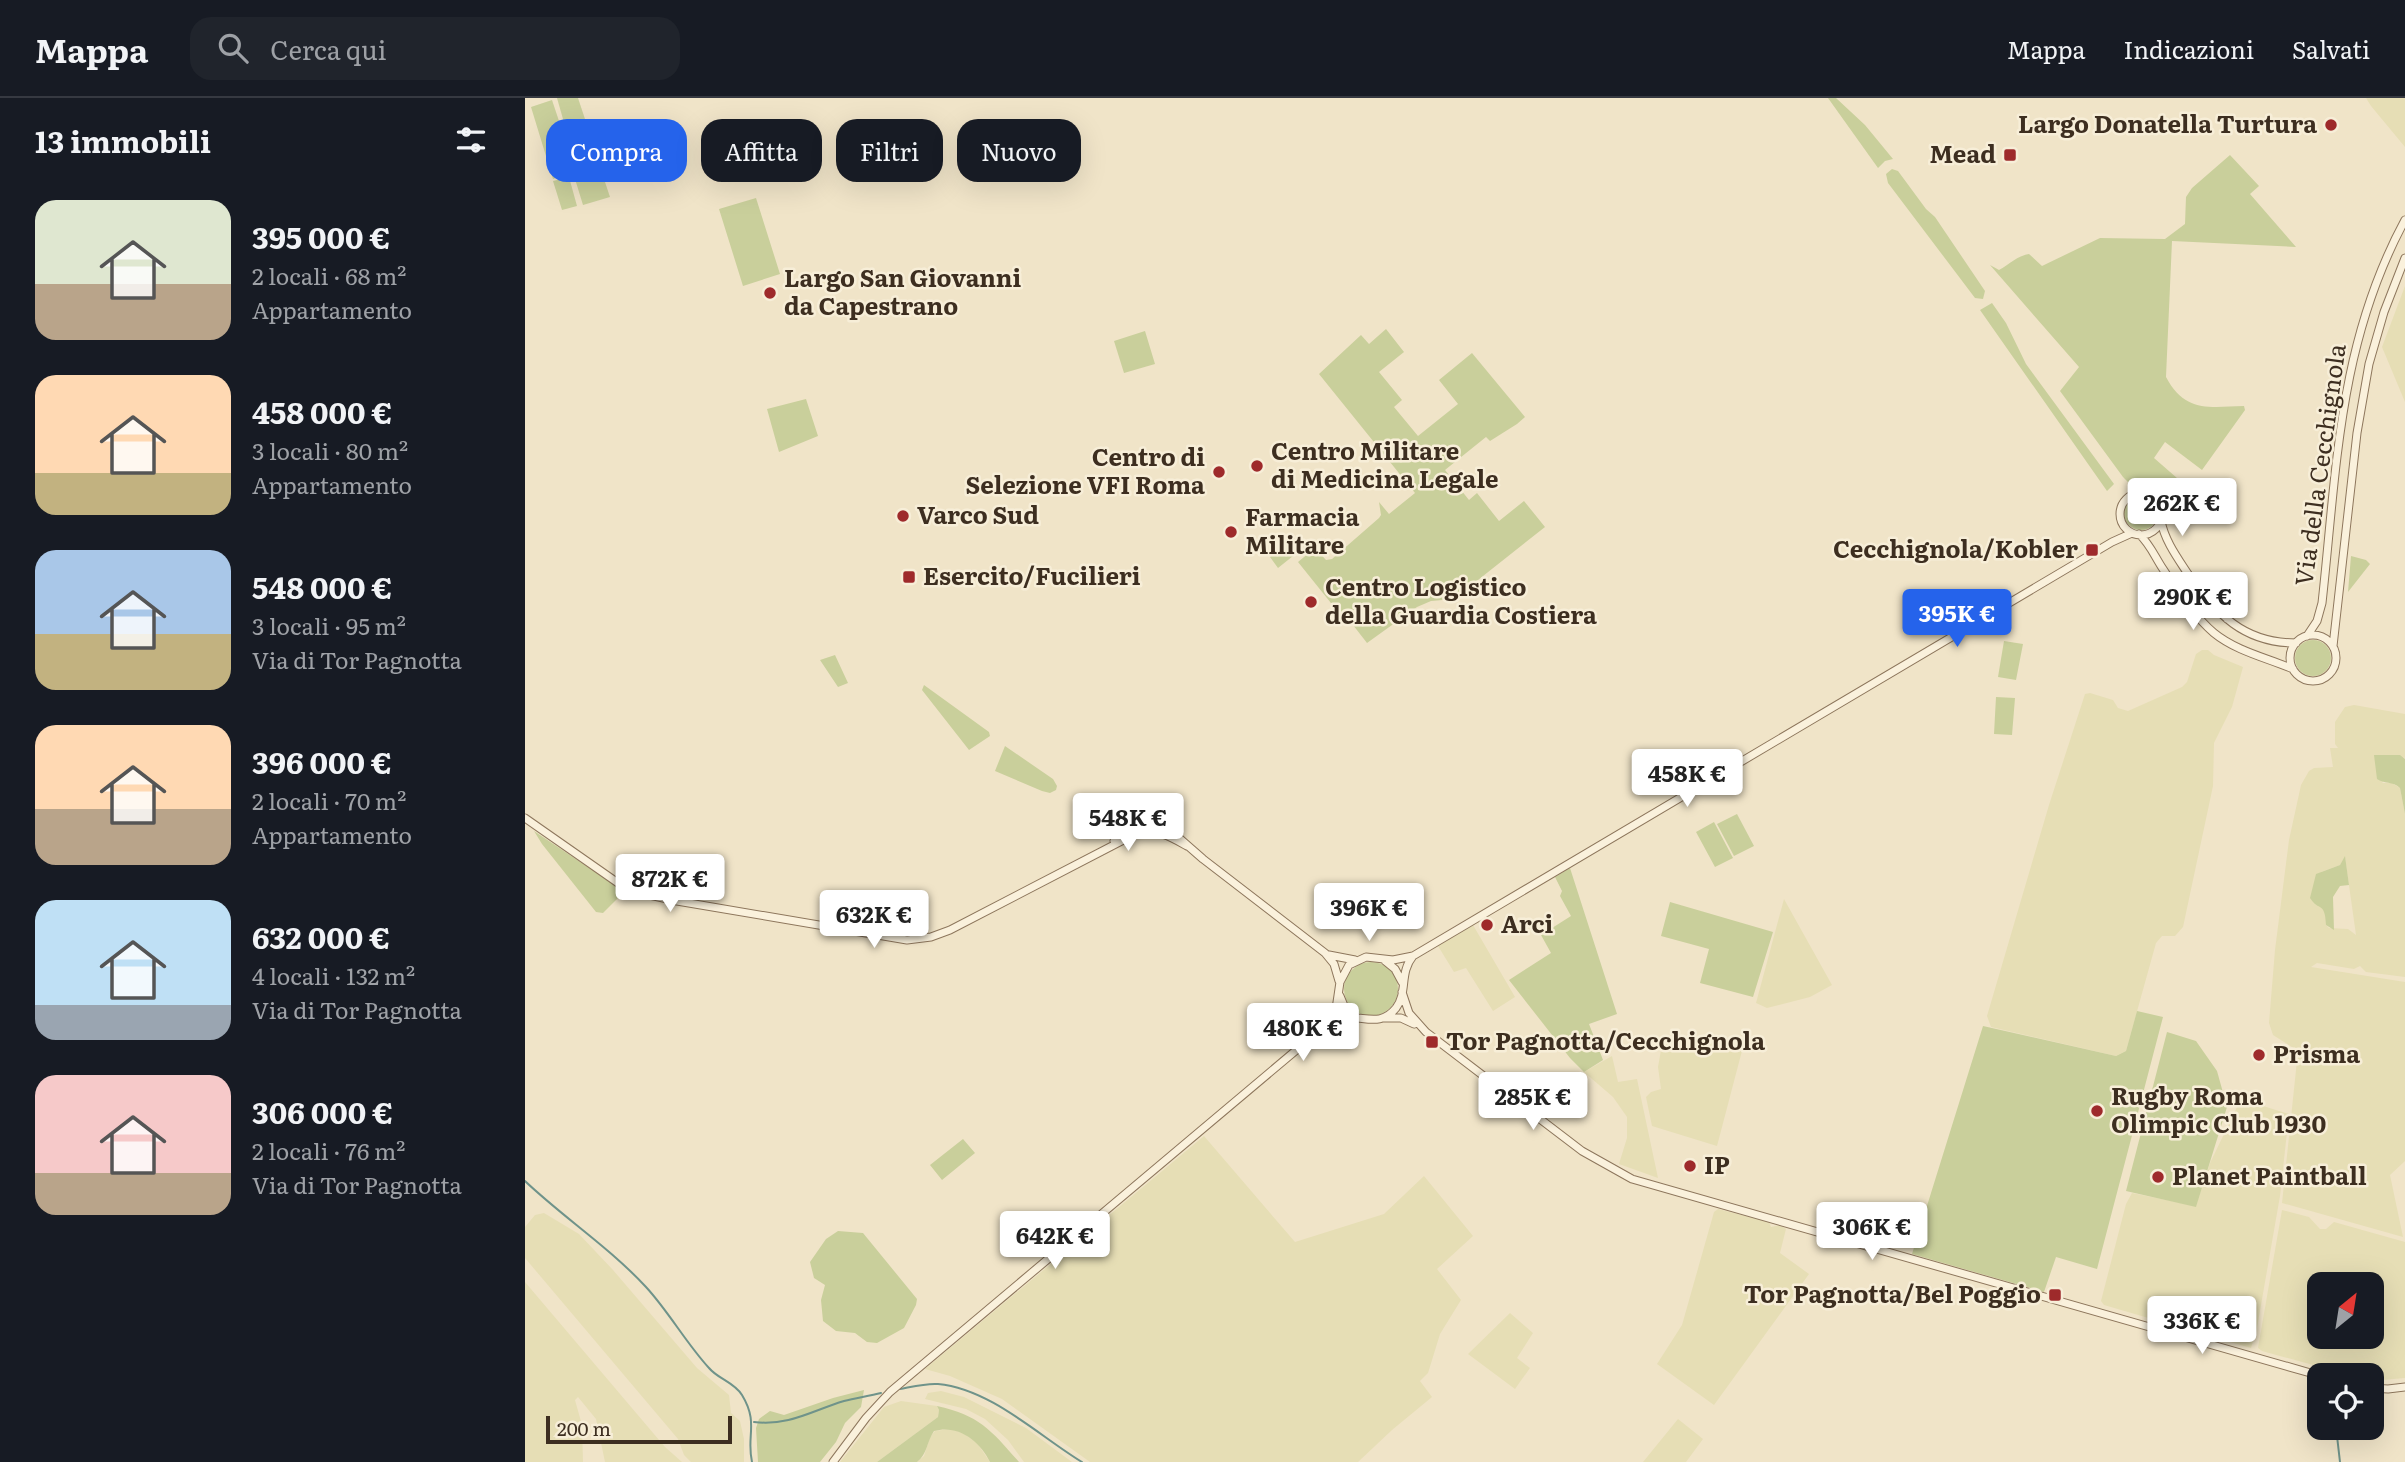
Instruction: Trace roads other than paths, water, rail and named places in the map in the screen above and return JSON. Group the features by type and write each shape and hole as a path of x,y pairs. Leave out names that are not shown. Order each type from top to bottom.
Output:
{"street":[{"name":"Via della Cecchignola","path":"2307,636 2322,603 2340,431 2352,357 2377,278 2405,220"},
{"name":"Via della Cecchignola","path":"2333,646 2357,433 2368,364 2383,312 2405,258"},
{"path":"2112,542 2120,522 2122,503 2129,497 2140,494 2158,500 2163,512 2161,522 2170,546 2182,565 2193,569 2195,582 2207,599 2233,625 2278,643 2296,643 2307,636 2318,636 2333,646 2335,664 2319,681 2306,680 2293,669 2220,638 2202,622 2165,572 2149,544 2120,522"},
{"path":"1319,1031 1334,1014 1340,982 1346,968 1356,961 1369,957 1393,960 1413,956 2112,542 2153,530 2161,522"},
{"path":"2207,599 2216,604 2226,602 2226,617 2233,625"},
{"path":"2293,669 2290,659 2296,643"},
{"path":"525,818 607,876 640,893 907,940 931,937 950,930 1103,849 1135,824 1147,820 1163,824 1187,846 1325,953 1334,964 1340,982"},
{"path":"1325,953 1356,961"},
{"path":"1413,956 1405,969 1402,992 1411,1017 1426,1032"},
{"path":"1384,960 1395,969 1402,982"},
{"path":"1383,1018 1395,1009 1402,992"},
{"path":"1339,994 1345,1008 1359,1018"},
{"path":"833,1462 866,1418 898,1385 1319,1031 1338,1019 1404,1019 1426,1032 1581,1151 1638,1181 2307,1372"},
{"path":"2384,1389 2405,1387"}],"waterway":[{"path":"525,1181 632,1272 709,1368 739,1391 750,1414 752,1462"},
{"path":"900,1389 938,1384 977,1395 1014,1415 1082,1462"},
{"path":"754,1422 790,1420 844,1401 881,1393"},
{"path":"2337,1440 2340,1462"}],"place":[{"name":"Largo Donatella Turtura","path":"2331,125"},
{"name":"Mead","path":"2010,155"},
{"name":"Largo San Giovanni da Capestrano","path":"770,293"},
{"name":"Centro Militare di Medicina Legale","path":"1257,466"},
{"name":"Centro di Selezione VFI Roma","path":"1219,472"},
{"name":"Varco Sud","path":"903,516"},
{"name":"Farmacia Militare","path":"1231,532"},
{"name":"Cecchignola/Kobler","path":"2092,550"},
{"name":"Esercito/Fucilieri","path":"909,577"},
{"name":"Centro Logistico della Guardia Costiera","path":"1311,602"},
{"name":"Arci","path":"1487,925"},
{"name":"Tor Pagnotta/Cecchignola","path":"1432,1042"},
{"name":"Prisma","path":"2259,1055"},
{"name":"Rugby Roma Olimpic Club 1930","path":"2097,1111"},
{"name":"IP","path":"1690,1166"},
{"name":"Planet Paintball","path":"2158,1177"},
{"name":"Tor Pagnotta/Bel Poggio","path":"2055,1295"}]}
